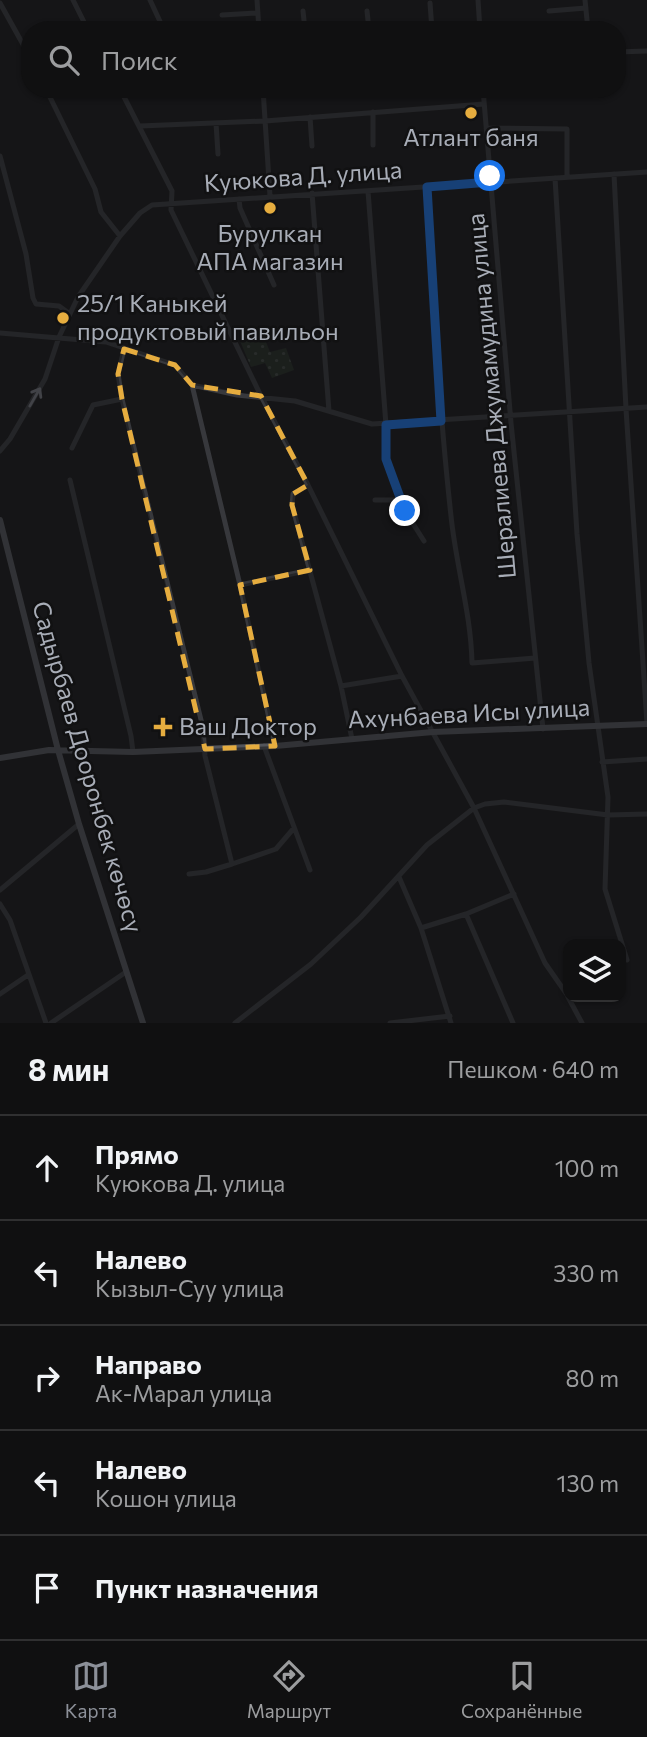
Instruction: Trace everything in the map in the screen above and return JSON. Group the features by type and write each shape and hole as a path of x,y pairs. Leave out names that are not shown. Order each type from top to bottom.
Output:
{"main road":[{"name":"Садырбаев Дооронбек көчөсү","path":"0,520 79,824 143,1023"},
{"name":"Ахунбаева Исы улица","path":"0,758 58,750 133,752 275,746 433,732 647,723"}],"street":[{"path":"73,0 84,21"},
{"path":"150,0 160,21"},
{"path":"257,0 258,21"},
{"path":"478,0 479,21"},
{"path":"585,0 587,21"},
{"path":"0,3 21,41"},
{"path":"430,3 431,21"},
{"path":"549,11 586,8"},
{"path":"303,10 304,21"},
{"path":"367,10 368,21"},
{"path":"222,15 258,13"},
{"path":"626,52 647,51"},
{"path":"50,98 95,189 101,212 120,236"},
{"path":"125,98 172,191 171,210 261,396 309,485 402,676 474,808 545,963 563,990"},
{"path":"264,98 270,196"},
{"name":"Шералиева Джумамудина улица","path":"484,98 510,417 543,729"},
{"path":"140,126 265,121 484,104"},
{"path":"373,112 373,145"},
{"path":"310,117 312,146"},
{"path":"216,123 218,155"},
{"path":"486,128 567,129 568,177"},
{"path":"0,156 26,254 33,298 36,304 59,306 70,314"},
{"name":"Куюкова Д. улица","path":"0,451 10,439 45,379 59,337 78,298 120,236 148,207 312,193 647,172"},
{"path":"614,174 626,409 647,723"},
{"path":"555,178 568,412 583,598 597,727 608,797 605,889 627,960"},
{"path":"427,187 441,421 453,543 471,630 472,663 535,658"},
{"path":"369,191 386,425 386,459 401,500 424,541"},
{"path":"312,193 329,411"},
{"path":"239,199 240,208 274,285"},
{"path":"0,333 106,342 175,365 192,386 275,746"},
{"path":"124,349 118,373 122,398 203,728 205,749 232,864"},
{"path":"192,386 237,395 295,401 356,421 386,425 647,407"},
{"path":"72,448 93,405 122,398"},
{"path":"70,480 133,752"},
{"path":"309,485 293,494 292,505 341,686 352,739"},
{"path":"375,500 401,500"},
{"path":"240,585 310,570"},
{"path":"341,686 402,676"},
{"path":"264,746 310,870"},
{"path":"602,762 647,759"},
{"path":"235,1023 312,964 428,845 474,808 504,802 608,815 647,814"},
{"path":"0,890 79,824"},
{"path":"189,874 206,872 276,849 294,828"},
{"path":"390,1023 451,1019 421,928 399,877"},
{"path":"421,928 466,914 514,894"},
{"path":"0,904 10,920 28,975 48,1023 126,972"},
{"path":"466,914 513,1023"},
{"path":"0,995 28,975"},
{"path":"571,1002 582,1023"}],"highlighted area":[{"path":"124,349 175,365 192,385 261,396 308,485 293,494 292,505 310,570 240,585 275,746 205,749 122,399 118,374"}],"shaded area":[{"path":"262,332 270,352 286,348 294,370 272,378 265,363 251,367 240,341"}],"place":[{"name":"Атлант баня","path":"471,113"},
{"name":"Бурулкан АПА магазин","path":"270,208"},
{"name":"25/1 Каныкей продуктовый павильон","path":"63,318"},
{"name":"Ваш Доктор","path":"163,727"}],"route":[{"path":"405,511 386,459 386,425 441,421 427,187 490,182 490,176"}]}
